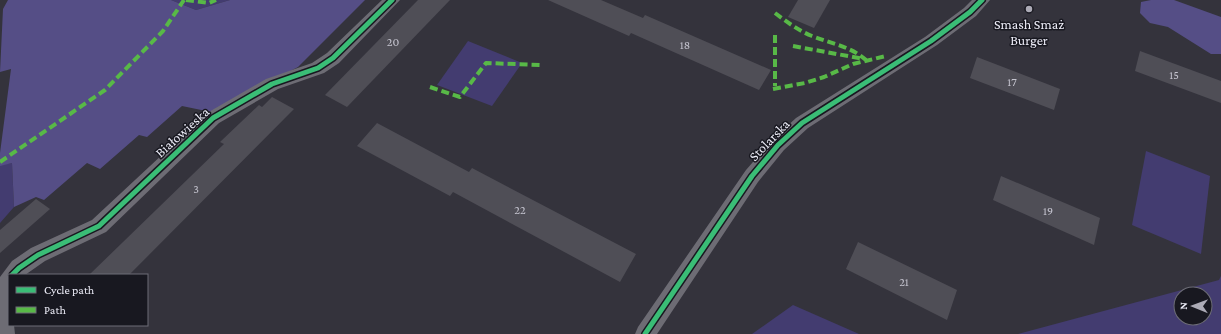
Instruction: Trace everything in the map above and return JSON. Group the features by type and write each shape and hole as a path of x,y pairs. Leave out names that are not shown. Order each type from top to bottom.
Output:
{"street":[{"name":"Białowieska","path":"13,274 15,270 36,256 95,229 213,118 272,84 318,68 333,58 392,0"},
{"name":"Stolarska","path":"645,334 752,176 778,145 802,123 931,41 970,12 982,0"},
{"path":"5,334 0,305 5,285 8,280"}],"shaded area":[{"path":"8,0 171,0 196,10 230,0 365,0 298,67 211,112 182,106 147,137 139,135 100,169 87,163 44,200 36,197 14,207 12,163 0,166 0,153 11,69 0,72 3,9"},
{"path":"171,0 230,0 196,10"},
{"path":"1151,0 1174,0 1221,17 1221,54 1211,54 1168,27 1150,23 1140,13 1141,2"},
{"path":"468,41 522,63 492,106 437,85"},
{"path":"1146,151 1210,176 1201,254 1132,225"},
{"path":"12,163 14,207 0,223 0,165"},
{"path":"1221,276 1221,334 1018,334 1173,292 1173,326 1213,326 1213,286 1197,286 1219,280"},
{"path":"793,305 859,334 752,334"}],"building":[{"path":"418,0 450,0 347,107 325,95"},
{"path":"548,0 601,0 643,18 645,15 771,70 759,90 631,33 629,36"},
{"path":"798,0 830,0 814,28 788,17"},
{"path":"1140,51 1221,81 1221,103 1135,71"},
{"path":"977,57 1060,89 1054,110 970,78"},
{"path":"272,97 294,109 130,274 90,274 224,144 220,142 259,105 262,107"},
{"path":"377,123 469,172 472,168 636,254 620,282 453,192 450,196 357,146"},
{"path":"1001,176 1100,218 1094,245 993,200"},
{"path":"36,199 50,209 0,253 0,230"},
{"path":"858,242 957,290 947,320 846,269"}],"marked path":[{"path":"0,162 105,90 163,31 184,0"},
{"path":"186,0 209,3 216,0"},
{"path":"775,13 802,31 820,39 847,47 860,54 866,60"},
{"path":"775,35 775,86"},
{"path":"793,46 864,59"},
{"path":"773,89 805,83 824,77 853,64 886,56"},
{"path":"430,87 460,97 486,63 540,65"}],"cycle path":[{"path":"13,274 27,261 99,226 213,118 272,84 318,68 333,58 392,0"},
{"path":"645,334 752,176 778,145 802,123 931,41 970,12 982,0"}],"place":[{"name":"Smash Smaż Burger","path":"1029,9"}]}
